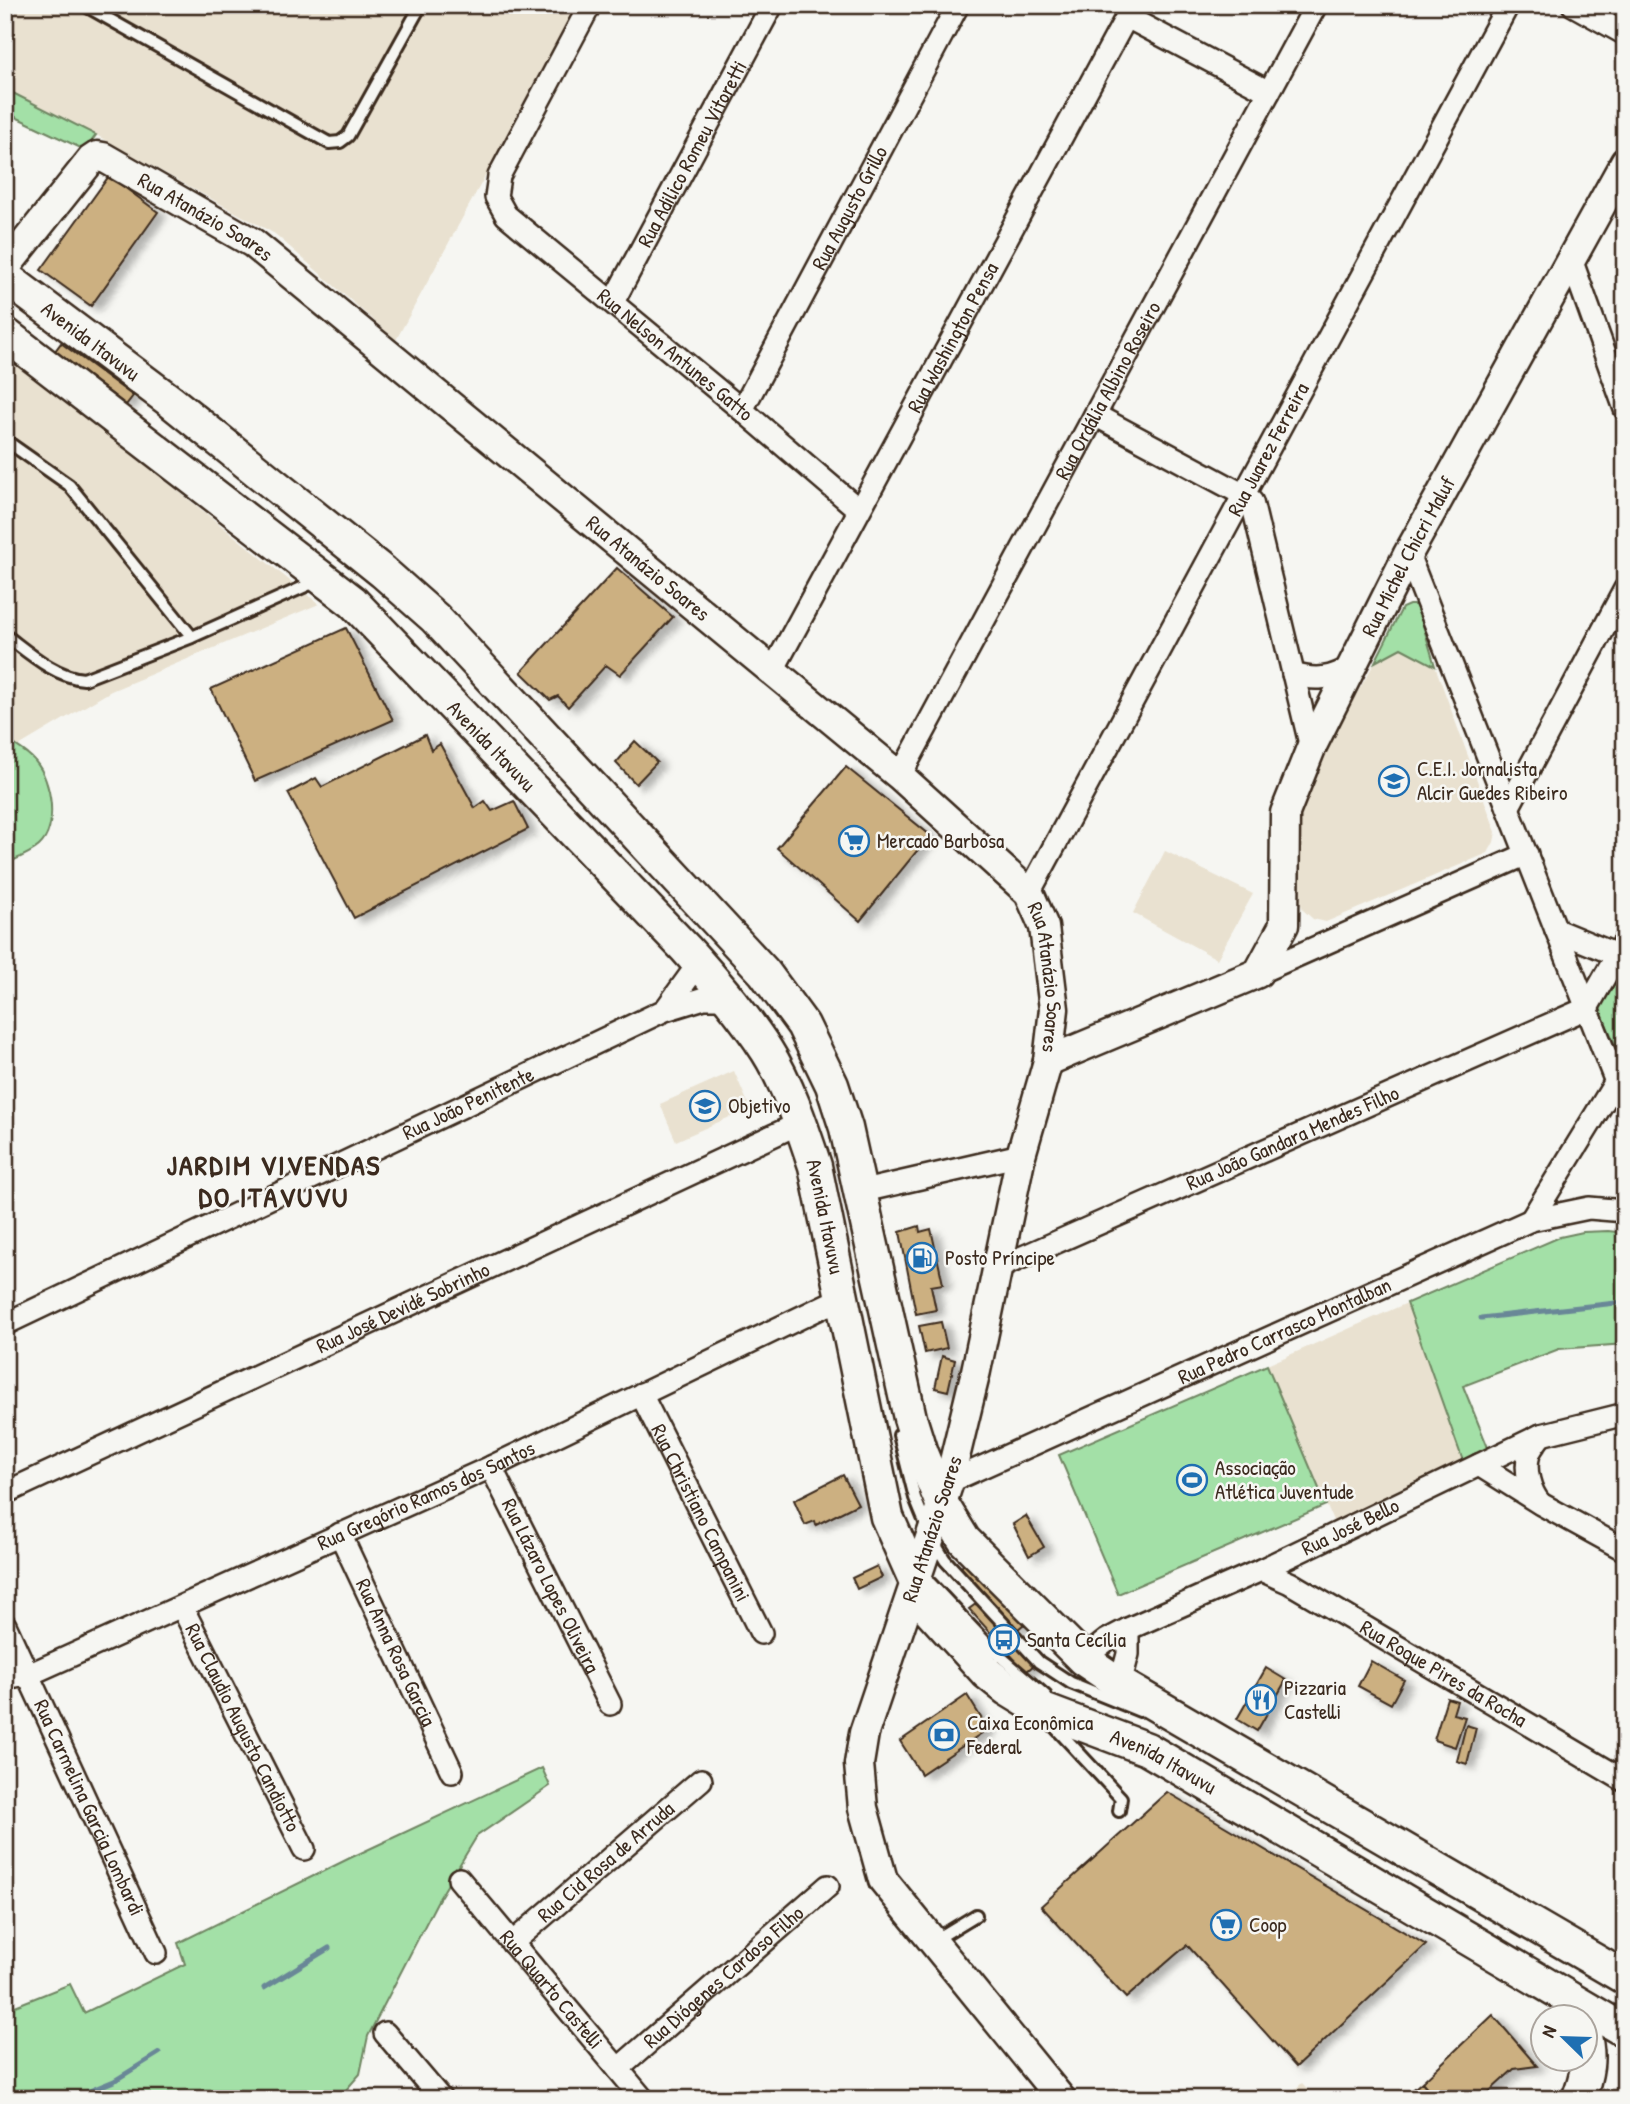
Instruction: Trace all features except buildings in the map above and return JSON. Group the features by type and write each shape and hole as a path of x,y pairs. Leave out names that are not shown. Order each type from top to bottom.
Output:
{"main road":[{"name":"Avenida Itavuvu","path":"5,277 169,400 383,572 435,618 764,972 803,1025 832,1085 846,1128 910,1418 921,1453 946,1493 964,1540 1083,1658 1120,1684 1625,1978"},
{"name":"Avenida Itavuvu","path":"5,334 353,602 699,963 728,998 768,1053 800,1123 815,1166 887,1517 919,1574 927,1607 987,1673 1038,1708 1147,1749 1564,2002"},
{"path":"826,1224 834,1204 845,1196 859,1192"},
{"name":"Avenida Itavuvu","path":"1598,2019 1625,2031"},
{"path":"1578,2099 1587,2072"}],"street":[{"name":"Rua Nelson Antunes Gatto","path":"590,5 499,176 496,197 506,215 859,510"},
{"name":"Rua Adilico Romeu Vitoretti","path":"613,302 772,5"},
{"name":"Rua Augusto Grillo","path":"742,410 957,5"},
{"name":"Rua Ordália Albino Roseiro","path":"900,776 1316,5"},
{"path":"1573,5 1625,34"},
{"name":"Rua Juarez Ferreira","path":"1029,893 1506,6"},
{"path":"1130,11 1269,92"},
{"name":"Rua Washington Pensa","path":"773,670 1130,11"},
{"name":"Rua Atanázio Soares","path":"5,268 97,156 253,243 900,776 1029,893 1044,927 1054,1009 1048,1061 1021,1155 976,1371 946,1493 864,1733 859,1764 863,1808 883,1880 1061,2099"},
{"name":"Rua Michel Chicri Maluf","path":"1258,973 1284,925 1284,813 1311,748 1408,554 1625,162"},
{"path":"1571,259 1625,409"},
{"path":"1095,415 1244,495 1252,502 1311,748"},
{"path":"1217,542 1232,536 1251,542 1267,564"},
{"path":"1408,554 1587,1008 1620,1075 1531,1220"},
{"path":"1508,808 1625,589"},
{"path":"1293,674 1311,680 1340,674 1352,666"},
{"path":"1048,1061 1258,973 1527,854"},
{"path":"1284,925 1299,942 1312,949"},
{"path":"1556,930 1621,948 1587,1008"},
{"name":"Rua João Penitente","path":"665,1010 699,963"},
{"name":"Rua João Penitente","path":"5,1324 665,1010 704,998 728,998"},
{"name":"Rua João Gandara Mendes Filho","path":"998,1268 1587,1008"},
{"name":"Rua José Devidé Sobrinho","path":"5,1493 800,1123"},
{"path":"859,1192 1021,1155"},
{"name":"Rua Pedro Carrasco Montalban","path":"946,1493 1531,1220 1589,1208 1625,1211"},
{"name":"Rua Gregório Ramos dos Santos","path":"5,1679 28,1675 491,1467 841,1298"},
{"name":"Rua Christiano Campanini","path":"641,1394 761,1633"},
{"name":"Rua José Bello","path":"1083,1658 1107,1640 1128,1629 1261,1570 1541,1435 1625,1414"},
{"path":"1541,1435 1529,1454 1528,1476 1532,1494 1541,1504"},
{"path":"1479,1465 1541,1504 1625,1550"},
{"name":"Rua Lázaro Lopes Oliveira","path":"491,1467 610,1704"},
{"name":"Rua Anna Rosa Garcia","path":"340,1534 452,1772"},
{"name":"Rua Roque Pires da Rocha","path":"1261,1570 1290,1583 1625,1781"},
{"name":"Rua Claudio Augusto Candiotto","path":"183,1607 304,1849"},
{"name":"Rua Carmelina Garcia Lombardi","path":"5,1625 156,1953"},
{"path":"1120,1684 1128,1654 1128,1629"},
{"name":"Rua Cid Rosa de Arruda","path":"512,1943 701,1780"},
{"name":"Rua Quarto Castelli","path":"459,1879 643,2099"},
{"name":"Rua Diógenes Cardoso Filho","path":"618,2069 828,1886"},
{"path":"386,2033 441,2099"}],"lane":[{"path":"84,5 329,144 340,142 348,136 421,5"},
{"path":"5,440 69,485 192,637"},
{"path":"5,635 43,663 75,679 84,679 192,637 323,578"},
{"path":"885,1309 899,1432 915,1498 931,1537 958,1574 1038,1662 1050,1671 1071,1683 1136,1710 1206,1734"},
{"path":"919,1574 993,1651 1035,1688 1091,1727"},
{"path":"1038,1708 1121,1798 1119,1811"},
{"path":"1500,1907 1625,1987"},
{"path":"933,1941 976,1915"}],"shaded area":[{"path":"5,5 578,5 396,340 275,234 96,135 5,89"},
{"path":"5,352 319,604 111,691 17,747 5,738"},
{"name":"C.E.I. Jornalista Alcir Guedes Ribeiro","path":"1401,648 1435,666 1496,832 1494,842 1488,853 1326,922 1313,919 1303,910 1298,896 1299,807 1321,756 1375,662"},
{"path":"1165,851 1253,894 1217,959 1133,913"},
{"name":"Objetivo","path":"734,1071 750,1108 676,1141 660,1104"},
{"path":"1407,1303 1463,1461 1334,1523 1267,1365"},
{"path":"1302,2083 1317,2099 1284,2099"}],"green space":[{"path":"5,89 96,135 85,150 5,112"},
{"path":"1417,605 1435,666 1401,648 1375,662 1402,608"},
{"path":"5,738 29,755 41,769 49,791 51,816 45,838 39,846 5,864"},
{"path":"1625,959 1625,1040 1618,1051 1598,1006"},
{"path":"1583,1232 1625,1233 1625,1344 1559,1349 1463,1386 1489,1450 1463,1461 1407,1303 1560,1237"},
{"name":"Associação Atlética Juventude","path":"1267,1365 1326,1505 1118,1594 1059,1455"},
{"path":"542,1768 550,1786 477,1836 437,1902 368,2036 360,2074 338,2099 5,2099 5,2010 70,1984 84,2013 185,1964 178,1943"}],"waterway":[{"path":"1481,1318 1625,1302"},
{"path":"264,1988 329,1948"},
{"path":"70,2099 114,2081 159,2053"}],"place":[{"name":"C.E.I. Jornalista Alcir Guedes Ribeiro","path":"1394,781"},
{"name":"Mercado Barbosa","path":"854,841"},
{"name":"Objetivo","path":"705,1106"},
{"name":"Posto Príncipe","path":"922,1258"},
{"name":"Associação Atlética Juventude","path":"1192,1480"},
{"name":"Santa Cecília","path":"1004,1640"},
{"name":"Pizzaria Castelli","path":"1261,1700"},
{"name":"Caixa Econômica Federal","path":"944,1735"},
{"name":"Coop","path":"1226,1925"}],"district":[{"name":"JARDIM VIVENDAS DO ITAVUVU","path":"274,1181"}]}
